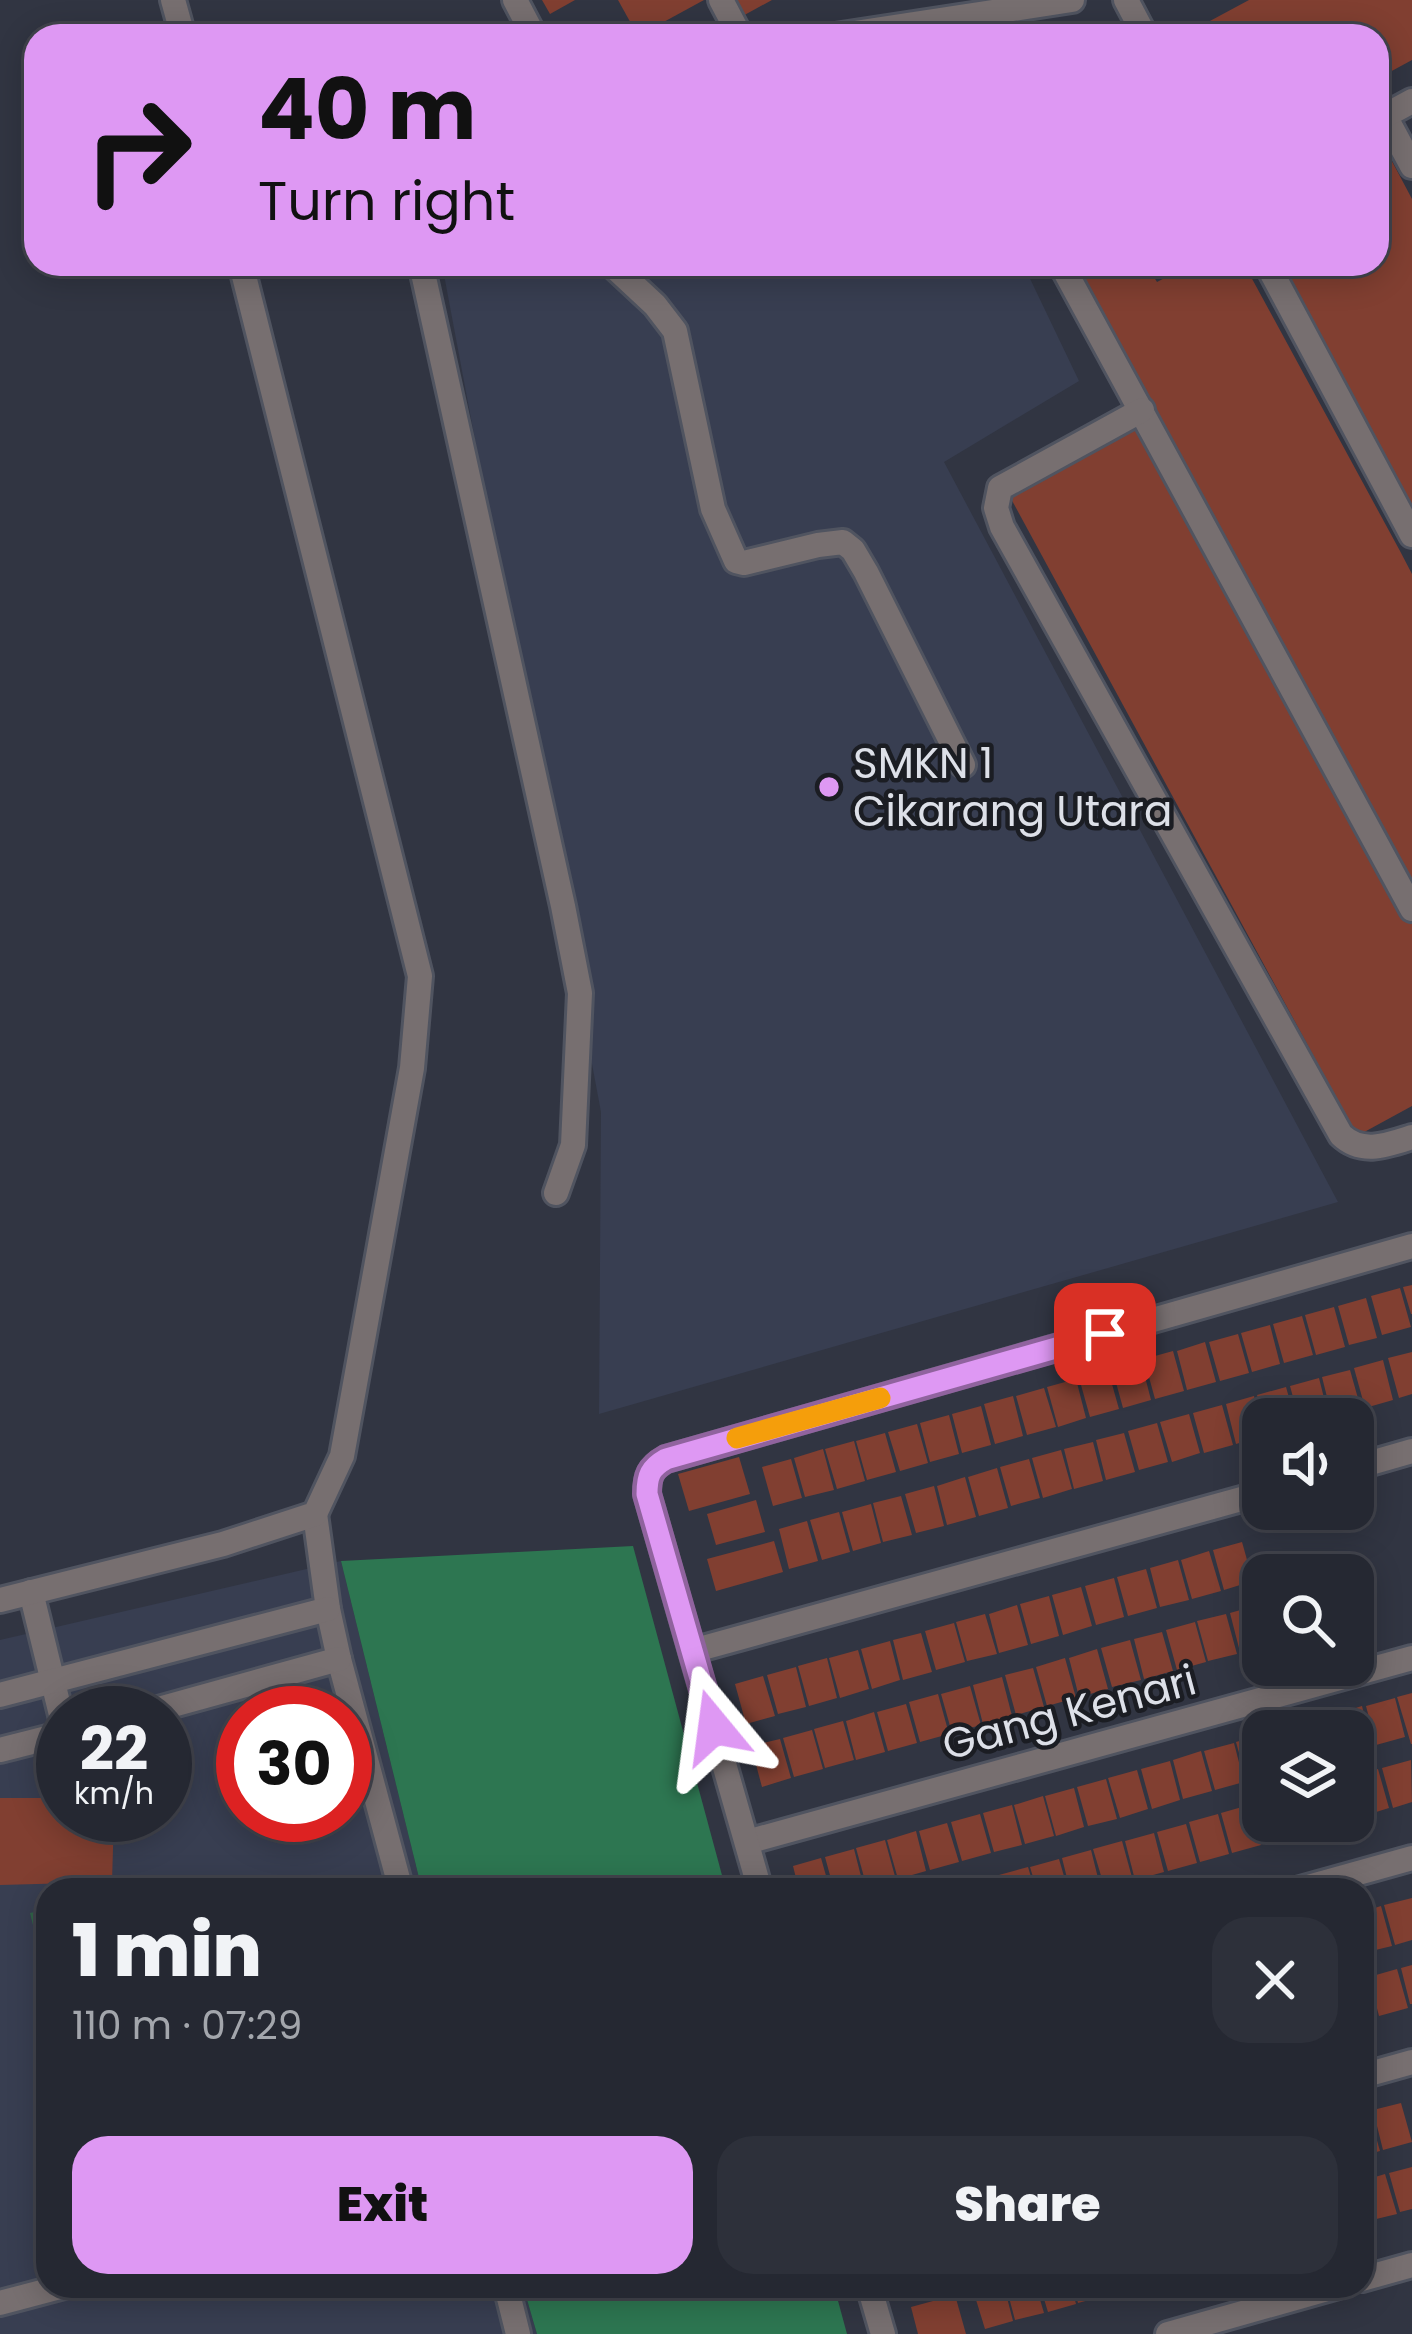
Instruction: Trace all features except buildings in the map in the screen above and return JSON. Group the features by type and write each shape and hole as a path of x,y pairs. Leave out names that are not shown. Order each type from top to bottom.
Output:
{"street":[{"path":"878,24 928,10 1072,0"},
{"path":"1389,130 1412,166"},
{"path":"244,276 420,976 412,1068 342,1456 315,1514 339,1659 398,1878"},
{"path":"424,276 580,992 572,1145 556,1193"},
{"path":"623,276 675,331 713,509 736,561 818,544 842,542 853,550 963,765"},
{"path":"1067,276 1412,909"},
{"path":"1273,276 1412,535"},
{"path":"1142,410 1000,488 996,508 1002,527 1341,1135 1365,1148 1412,1137"},
{"path":"757,1878 647,1494 652,1467 666,1459 1412,1246"},
{"path":"1374,1462 1412,1451"},
{"path":"692,1651 1242,1498"},
{"path":"0,1600 223,1544 315,1514"},
{"path":"31,1592 53,1686"},
{"path":"0,1695 328,1609"},
{"name":"Gang Kenari","path":"747,1842 1412,1658"},
{"path":"192,1700 339,1659"},
{"path":"0,1750 36,1741"},
{"path":"1340,1878 1412,1858"},
{"path":"1374,2072 1412,2062"},
{"path":"1374,2276 1412,2265"},
{"path":"0,2303 36,2293"},
{"path":"509,2298 518,2334"},
{"path":"872,2298 883,2334"},
{"path":"1168,2334 1296,2298"}],"shaded area":[{"name":"SMKN 1 Cikarang Utara","path":"444,276 1029,276 1079,381 944,462 1338,1202 599,1414 601,1112"},
{"path":"341,1561 372,1686 216,1686 216,1842 372,1842 372,1687 419,1878 36,1878 36,2298 526,2298 537,2334 0,2334 0,1640"}],"green space":[{"path":"633,1546 723,1878 419,1878 341,1561"},
{"path":"526,2298 837,2298 847,2334 537,2334"}],"slow traffic":[{"path":"737,1438 880,1398"}],"place":[{"name":"SMKN 1 Cikarang Utara","path":"829,787"}],"route":[{"path":"714,1727 647,1494 652,1467 666,1459 1105,1334"}]}
